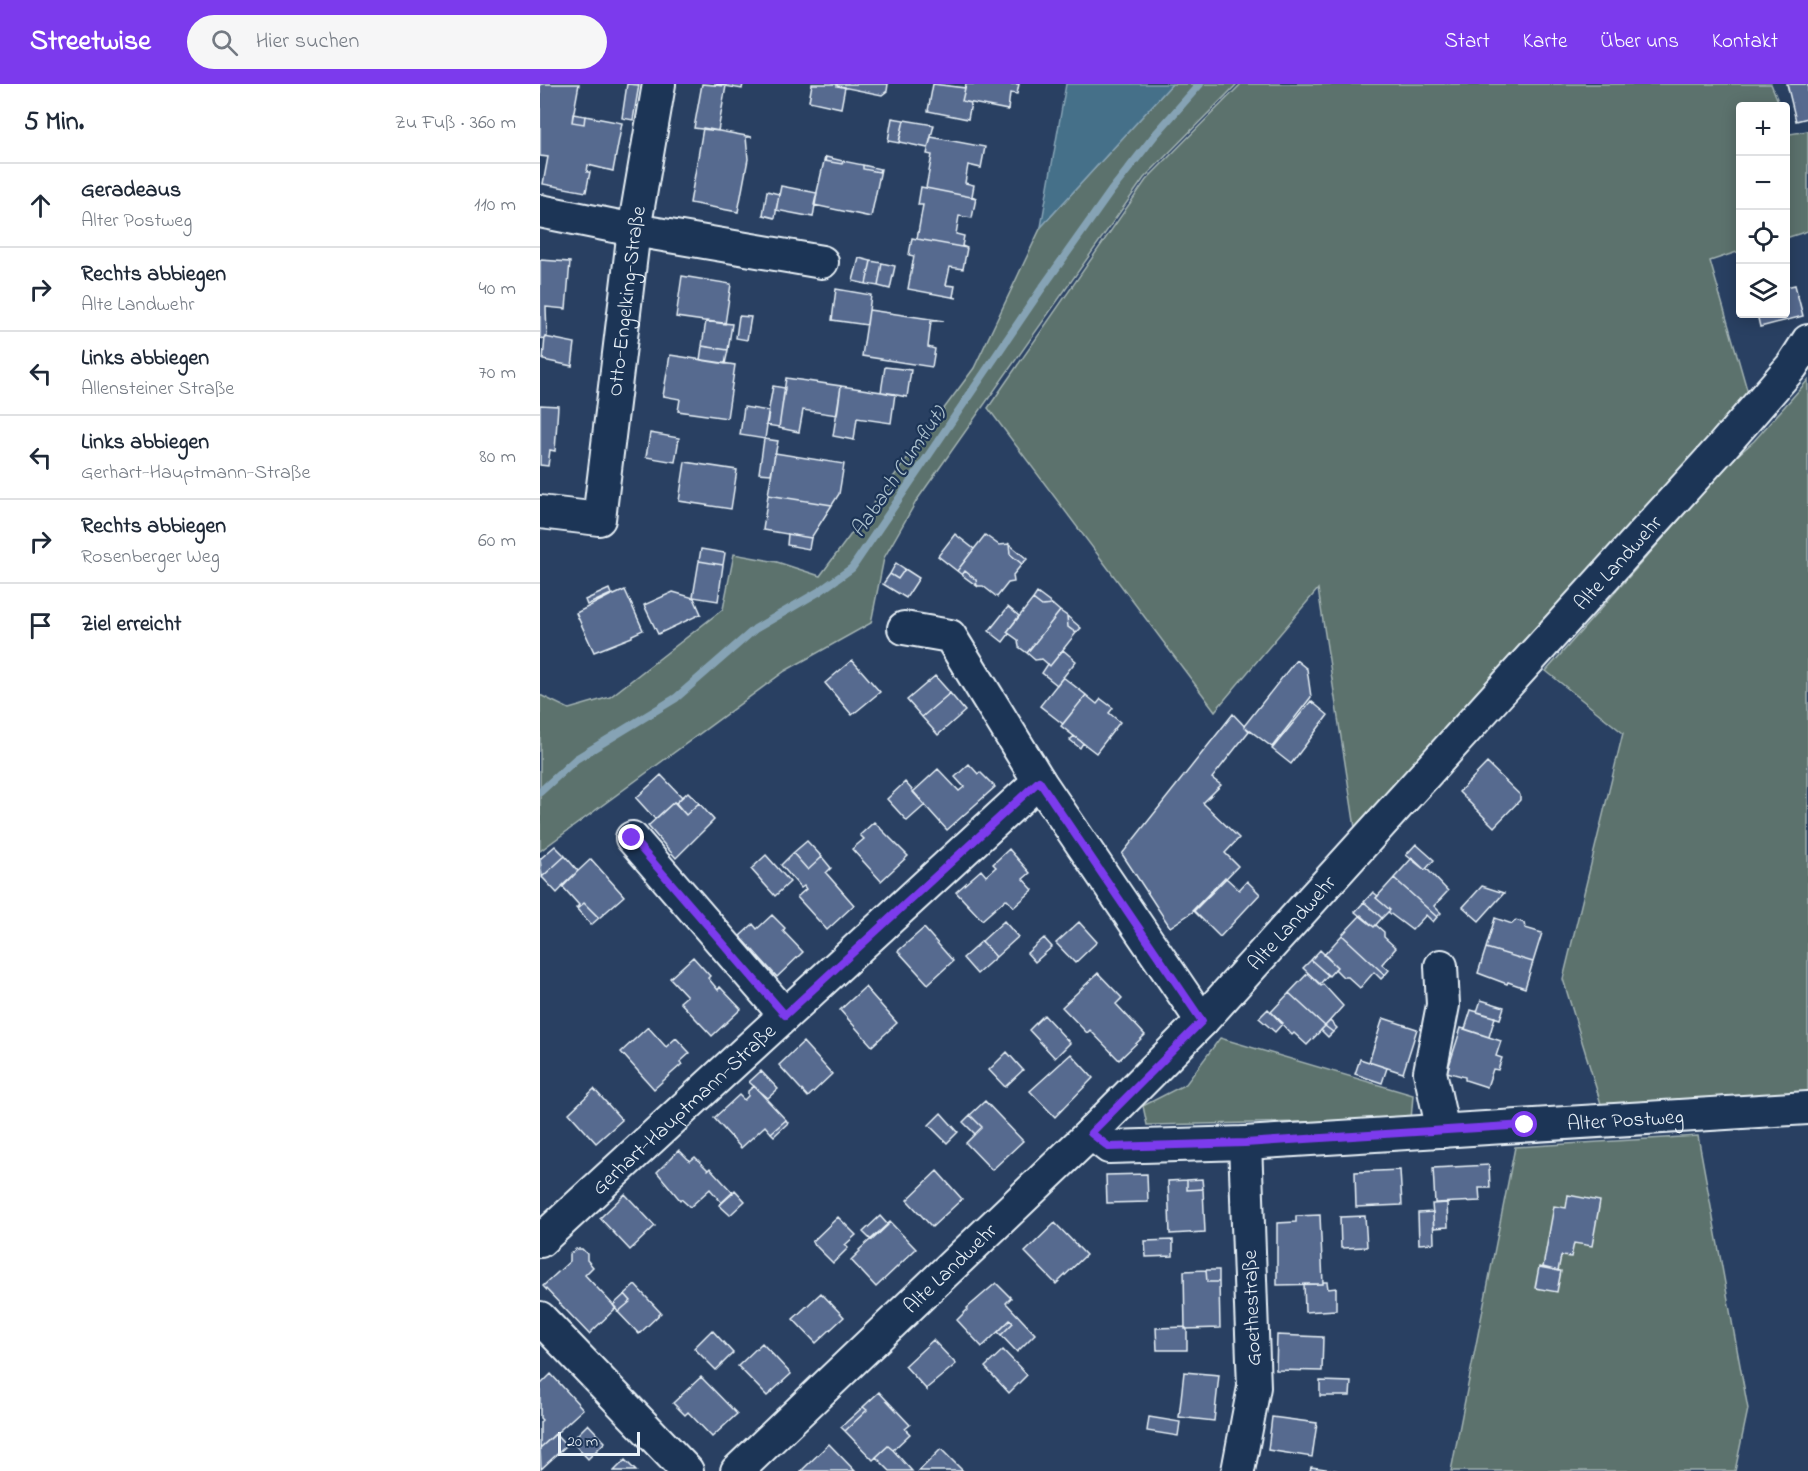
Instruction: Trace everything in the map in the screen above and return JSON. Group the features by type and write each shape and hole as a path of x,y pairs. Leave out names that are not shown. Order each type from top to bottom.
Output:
{"street":[{"name":"Otto-Engelking-Straße","path":"540,512 598,519 634,230 659,84"},
{"path":"540,211 634,230 822,262"},
{"name":"Alte Landwehr","path":"737,1471 1091,1133 1202,1021 1721,448 1792,366 1808,341"},
{"path":"904,628 950,636 1039,781 1202,1021"},
{"name":"Gerhart-Hauptmann-Straße","path":"540,1241 1039,781"},
{"path":"632,838 785,1015"},
{"path":"1441,966 1443,1005 1430,1072 1443,1131"},
{"name":"Alter Postweg","path":"1091,1133 1109,1147 1245,1143 1808,1108"},
{"name":"Goethestraße","path":"1238,1471 1254,1387 1245,1143"},
{"path":"540,1318 687,1471"}],"green space":[{"path":"1172,84 1237,84 1144,178 917,500 884,558 871,623 785,671 540,851 540,695 569,709 610,697 723,609 734,554 777,562 820,576 974,368 1041,227"},
{"path":"1241,84 1771,84 1778,102 1736,102 1736,252 1710,261 1750,400 1356,834 1318,589 1215,711 988,408 1146,180"},
{"path":"1808,131 1808,231 1790,237 1790,134"},
{"path":"1808,380 1808,1094 1601,1104 1563,979 1623,733 1546,671 1730,462 1754,441"},
{"path":"1220,1038 1413,1095 1411,1120 1147,1125 1143,1106 1186,1084"},
{"path":"1698,1136 1748,1409 1735,1471 1451,1471 1515,1147"}],"water":[{"path":"1066,84 1172,84 1041,227"}],"building":[{"path":"540,84 579,84 572,122 584,124 585,116 622,123 613,171 588,165 587,172 590,172 586,192 543,184 548,157 540,156"},
{"path":"627,84 639,85 633,120 622,118"},
{"path":"702,84 726,86 718,131 694,128"},
{"path":"714,84 743,84 742,89"},
{"path":"812,84 837,84 837,86 845,87 841,108 809,101"},
{"path":"837,84 888,84 887,91 882,95 837,86"},
{"path":"933,84 965,88 962,101 971,103 968,119 928,111"},
{"path":"966,84 1019,84 1017,94 1010,93 1008,110 962,101"},
{"path":"1787,84 1808,84 1808,118 1796,121"},
{"path":"573,114 585,116 584,124 572,122"},
{"path":"892,118 904,120 899,143 888,141"},
{"path":"904,120 934,125 928,148 899,142"},
{"path":"703,128 752,137 746,137 748,159 738,212 690,203"},
{"path":"931,137 985,147 981,168 968,165 965,183 974,185 972,196 976,198 926,188 932,155 927,154"},
{"path":"825,157 825,161 842,164 843,161 863,165 863,169 879,172 881,169 871,217 814,205"},
{"path":"826,157 843,161 842,164 825,161"},
{"path":"863,165 880,169 879,172 863,169"},
{"path":"781,186 817,193 813,217 776,210"},
{"path":"921,187 976,198 972,218 959,216 956,234 964,236 962,246 967,248 917,239 923,205 918,205"},
{"path":"767,191 779,194 775,218 763,215"},
{"path":"912,238 967,248 963,269 950,267 946,285 955,286 953,297 957,298 908,289 914,256 909,255"},
{"path":"859,258 871,261 866,284 853,281"},
{"path":"540,260 570,262 566,309 546,307 547,337 545,339 540,338"},
{"path":"871,261 882,263 878,286 866,284"},
{"path":"882,263 895,266 890,289 878,286"},
{"path":"682,276 731,284 725,324 676,317"},
{"path":"1795,285 1803,316 1760,327 1758,318 1790,318 1790,286"},
{"path":"836,289 871,295 867,325 832,320"},
{"path":"869,310 944,321 931,321 928,347 935,349 932,367 862,356"},
{"path":"739,316 751,317 747,340 736,338"},
{"path":"706,321 732,324 728,350 702,346"},
{"path":"545,337 575,343 572,366 543,360"},
{"path":"702,346 728,350 725,364 700,360"},
{"path":"670,355 735,365 727,418 678,411 680,399 663,396"},
{"path":"885,367 911,370 907,397 881,392"},
{"path":"786,378 841,386 837,415 803,410 799,432 779,428"},
{"path":"773,386 785,388 779,427 766,425"},
{"path":"841,386 895,394 891,423 857,418 854,440 833,436"},
{"path":"540,405 558,406 555,451 550,450 548,466 540,465"},
{"path":"744,407 769,411 765,439 740,435"},
{"path":"650,433 679,438 675,462 646,457"},
{"path":"764,439 778,441 771,474 759,473"},
{"path":"775,453 844,464 839,494 832,505 768,495"},
{"path":"685,462 737,470 731,509 679,501"},
{"path":"768,495 832,505 811,538 763,530"},
{"path":"788,534 811,538 809,549 787,545"},
{"path":"955,534 974,549 957,571 938,556"},
{"path":"985,535 999,545 1009,544 1010,554 1022,564 1013,575 1014,582 1008,583 997,597 983,586 977,586 976,580 965,571 962,575 957,571"},
{"path":"1009,544 1027,559 1022,564 1010,554"},
{"path":"701,549 725,553 723,565 699,561"},
{"path":"699,561 723,565 718,601 693,597"},
{"path":"896,563 905,569 898,579 890,574"},
{"path":"905,569 919,578 906,598 883,584 890,574 898,579"},
{"path":"965,571 976,580 977,586 962,575"},
{"path":"609,589 611,594 587,605 585,600"},
{"path":"625,590 643,630 632,637 594,652 576,613"},
{"path":"673,592 694,598 701,614 658,634 644,605"},
{"path":"1037,593 1053,605 1042,606 1033,599"},
{"path":"1033,599 1042,606 1053,605 1060,611 1027,653 1019,647 1018,640 1007,632"},
{"path":"1008,607 1019,616 1007,632 1009,634 1003,642 989,631"},
{"path":"1060,611 1067,616 1068,627 1076,633 1050,666 1042,659 1035,660 1027,653"},
{"path":"1067,616 1081,628 1076,633 1068,627"},
{"path":"1063,650 1076,661 1057,685 1042,673"},
{"path":"852,660 880,692 852,715 825,683"},
{"path":"1296,660 1307,669 1311,697 1272,747 1244,726"},
{"path":"935,676 950,693 922,717 907,700"},
{"path":"1063,677 1086,695 1063,724 1040,706"},
{"path":"950,693 965,711 938,735 922,717"},
{"path":"1086,695 1097,704 1101,699 1113,708 1109,713 1120,722 1096,753 1061,726"},
{"path":"1311,701 1328,715 1291,764 1272,749"},
{"path":"1233,714 1249,731 1212,778 1221,785 1203,803 1239,838 1225,853 1238,866 1194,911 1170,927 1122,854"},
{"path":"1074,736 1083,743 1080,748 1070,740"},
{"path":"1487,763 1520,795 1520,800 1494,827 1459,792"},
{"path":"969,764 995,787 947,830 913,792 938,769 959,791 964,787 955,777"},
{"path":"661,775 682,797 655,819 636,798"},
{"path":"905,782 925,805 907,821 887,799"},
{"path":"688,792 699,803 686,815 676,803"},
{"path":"674,802 686,815 699,803 714,820 676,858 648,826"},
{"path":"874,822 908,856 881,881 852,849 864,839 860,835"},
{"path":"807,841 822,857 808,870 793,853"},
{"path":"1416,844 1434,860 1425,870 1406,855"},
{"path":"555,846 565,856 542,877 540,859"},
{"path":"1009,849 1030,873 1023,879 1033,890 1014,907 1006,899 982,920 956,892 981,870 986,876 996,867 993,864"},
{"path":"793,853 808,870 822,857 831,868 826,873 854,905 827,930 797,897 806,889 804,886 801,888 781,865"},
{"path":"766,855 790,882 775,896 751,869"},
{"path":"565,856 578,871 557,893 542,877"},
{"path":"1412,858 1425,870 1427,869 1448,891 1434,906 1441,913 1437,917 1394,878"},
{"path":"591,859 624,896 599,918 584,903 577,909 579,905 562,886"},
{"path":"1225,877 1239,890 1247,881 1260,894 1220,937 1193,910"},
{"path":"1394,878 1437,917 1433,922 1426,915 1412,930 1388,912 1390,910 1376,898"},
{"path":"1482,886 1504,893 1479,921 1463,907"},
{"path":"1373,892 1378,896 1376,898 1390,910 1382,918 1364,902"},
{"path":"1364,902 1382,918 1374,927 1355,912"},
{"path":"584,903 599,918 591,925 577,909"},
{"path":"772,915 785,928 783,931 803,952 777,977 740,936 753,924 757,929"},
{"path":"1361,915 1374,927 1376,925 1384,932 1384,937 1396,948 1382,964 1389,970 1385,975 1342,935"},
{"path":"1495,918 1512,924 1516,920 1524,923 1525,928 1542,933 1533,962 1486,948"},
{"path":"1004,921 1018,937 996,957 982,941"},
{"path":"1079,922 1097,942 1075,963 1056,943"},
{"path":"924,928 953,961 928,984 898,951"},
{"path":"1342,935 1385,975 1381,979 1374,972 1360,988 1335,969 1337,967 1324,955"},
{"path":"1044,938 1052,947 1035,962 1027,953"},
{"path":"982,941 996,957 977,974 963,958"},
{"path":"1486,948 1533,962 1525,988 1478,973"},
{"path":"1320,950 1337,967 1329,976 1311,960"},
{"path":"693,957 710,976 708,978 718,990 720,987 741,1009 712,1036 680,1002 687,996 670,978"},
{"path":"1311,960 1328,975 1320,984 1303,968"},
{"path":"1098,973 1122,998 1116,1004 1145,1035 1119,1060 1090,1030 1087,1033 1062,1007"},
{"path":"1308,973 1321,986 1323,984 1343,1006 1325,1026 1289,993"},
{"path":"865,987 897,1023 872,1046 840,1010"},
{"path":"1289,993 1325,1026 1307,1045 1294,1033 1292,1035 1271,1012"},
{"path":"1481,1000 1504,1007 1500,1019 1477,1012"},
{"path":"1268,1009 1283,1023 1275,1032 1259,1018"},
{"path":"1471,1010 1495,1017 1489,1037 1465,1029"},
{"path":"1044,1015 1070,1043 1055,1058 1029,1030"},
{"path":"1383,1018 1417,1029 1403,1073 1369,1062"},
{"path":"1330,1021 1337,1028 1333,1032 1325,1026"},
{"path":"1325,1026 1333,1032 1328,1037 1321,1030"},
{"path":"648,1027 666,1047 676,1038 690,1053 680,1062 682,1064 654,1089 621,1052"},
{"path":"1461,1028 1501,1041 1496,1056 1502,1058 1498,1070 1493,1069 1487,1087 1447,1072"},
{"path":"803,1042 832,1074 808,1097 779,1065"},
{"path":"1007,1052 1023,1070 1005,1087 989,1070"},
{"path":"1071,1054 1093,1078 1055,1117 1030,1091"},
{"path":"1360,1059 1387,1068 1382,1083 1355,1074"},
{"path":"761,1071 778,1089 768,1098 749,1082"},
{"path":"754,1086 786,1120 771,1133 765,1126 741,1148 714,1118 739,1095 744,1100 748,1096 748,1091"},
{"path":"594,1089 622,1120 596,1143 569,1113"},
{"path":"985,1101 1023,1141 992,1170 966,1143 982,1127 970,1115"},
{"path":"941,1113 958,1132 947,1143 929,1125"},
{"path":"970,1115 982,1127 975,1134 963,1122"},
{"path":"786,1120 788,1123 774,1136 771,1133"},
{"path":"679,1150 690,1161 695,1157 708,1170 710,1168 733,1193 722,1203 710,1189 690,1207 680,1200 657,1172"},
{"path":"1489,1165 1490,1188 1479,1188 1480,1201 1435,1203 1433,1168"},
{"path":"1400,1170 1402,1205 1356,1207 1355,1172"},
{"path":"937,1171 962,1199 932,1227 907,1200"},
{"path":"1147,1174 1148,1202 1107,1203 1106,1175"},
{"path":"1202,1179 1203,1189 1187,1190 1187,1180"},
{"path":"1187,1180 1187,1190 1203,1189 1205,1232 1170,1234 1168,1181"},
{"path":"735,1190 745,1201 730,1215 719,1205"},
{"path":"625,1194 655,1226 630,1250 600,1218"},
{"path":"1568,1195 1600,1201 1592,1246 1574,1243 1571,1257 1561,1256 1558,1271 1543,1267 1554,1206 1566,1208"},
{"path":"1447,1203 1448,1227 1434,1228 1432,1204"},
{"path":"1433,1212 1434,1243 1419,1244 1418,1213"},
{"path":"1320,1215 1323,1284 1277,1285 1277,1223 1296,1222 1296,1216"},
{"path":"880,1216 888,1225 872,1240 863,1232"},
{"path":"1365,1216 1367,1247 1341,1248 1340,1217"},
{"path":"838,1217 856,1235 845,1245 848,1248 833,1263 812,1242"},
{"path":"890,1222 916,1249 876,1287 851,1260"},
{"path":"1055,1223 1086,1255 1056,1284 1025,1252"},
{"path":"1173,1240 1173,1256 1146,1257 1145,1241"},
{"path":"576,1249 582,1249 587,1254 587,1260 593,1267 585,1275 616,1308 589,1334 543,1286 570,1261 570,1254"},
{"path":"1539,1267 1561,1271 1557,1292 1535,1288"},
{"path":"1206,1270 1207,1282 1219,1282 1220,1328 1185,1329 1184,1271"},
{"path":"1206,1270 1219,1270 1219,1282 1207,1282"},
{"path":"1327,1282 1328,1289 1336,1288 1336,1310 1305,1312 1304,1284 1323,1284"},
{"path":"996,1283 1011,1298 1006,1303 1035,1334 1017,1352 1001,1335 1013,1323 1010,1320 982,1347 957,1320 967,1308"},
{"path":"635,1285 661,1313 639,1334 618,1312 631,1301 625,1294"},
{"path":"821,1293 844,1317 816,1343 793,1319"},
{"path":"625,1294 631,1301 618,1312 613,1305"},
{"path":"1010,1320 1013,1323 1001,1335 998,1332"},
{"path":"1185,1327 1187,1329 1187,1350 1157,1350 1156,1328"},
{"path":"712,1330 733,1353 716,1370 694,1348"},
{"path":"1277,1335 1323,1337 1322,1371 1276,1370"},
{"path":"933,1340 956,1364 927,1390 905,1366"},
{"path":"762,1343 791,1374 767,1396 738,1366"},
{"path":"1003,1350 1027,1375 1009,1393 985,1367"},
{"path":"1184,1372 1219,1375 1214,1421 1179,1417"},
{"path":"551,1374 583,1409 540,1448 540,1422 542,1420 540,1418 540,1385"},
{"path":"701,1377 737,1414 712,1437 688,1412 685,1415 673,1403"},
{"path":"1320,1381 1351,1382 1350,1396 1320,1396"},
{"path":"879,1392 910,1425 905,1429 910,1434 893,1450 888,1446 873,1460 845,1431 867,1410 863,1407"},
{"path":"863,1407 867,1410 845,1431 841,1427"},
{"path":"1149,1417 1180,1422 1178,1436 1147,1431"},
{"path":"1272,1417 1317,1423 1312,1457 1268,1450"},
{"path":"588,1424 605,1442 588,1459 571,1441"},
{"path":"555,1434 566,1446 541,1469 540,1448"},
{"path":"829,1444 855,1471 801,1471"},
{"path":"888,1446 912,1471 890,1471 876,1457"},
{"path":"941,1449 963,1471 919,1471"},
{"path":"625,1460 636,1471 614,1471"},
{"path":"1311,1467 1340,1471 1310,1471"}],"waterway":[{"name":"Aabach (Umflut)","path":"540,792 576,759 676,698 755,629 820,591 852,568 1040,291 1111,191 1155,135 1200,84"}],"route":[{"path":"632,838 785,1015 1039,781 1202,1021 1091,1133 1109,1147 1245,1143 1525,1125"}]}
